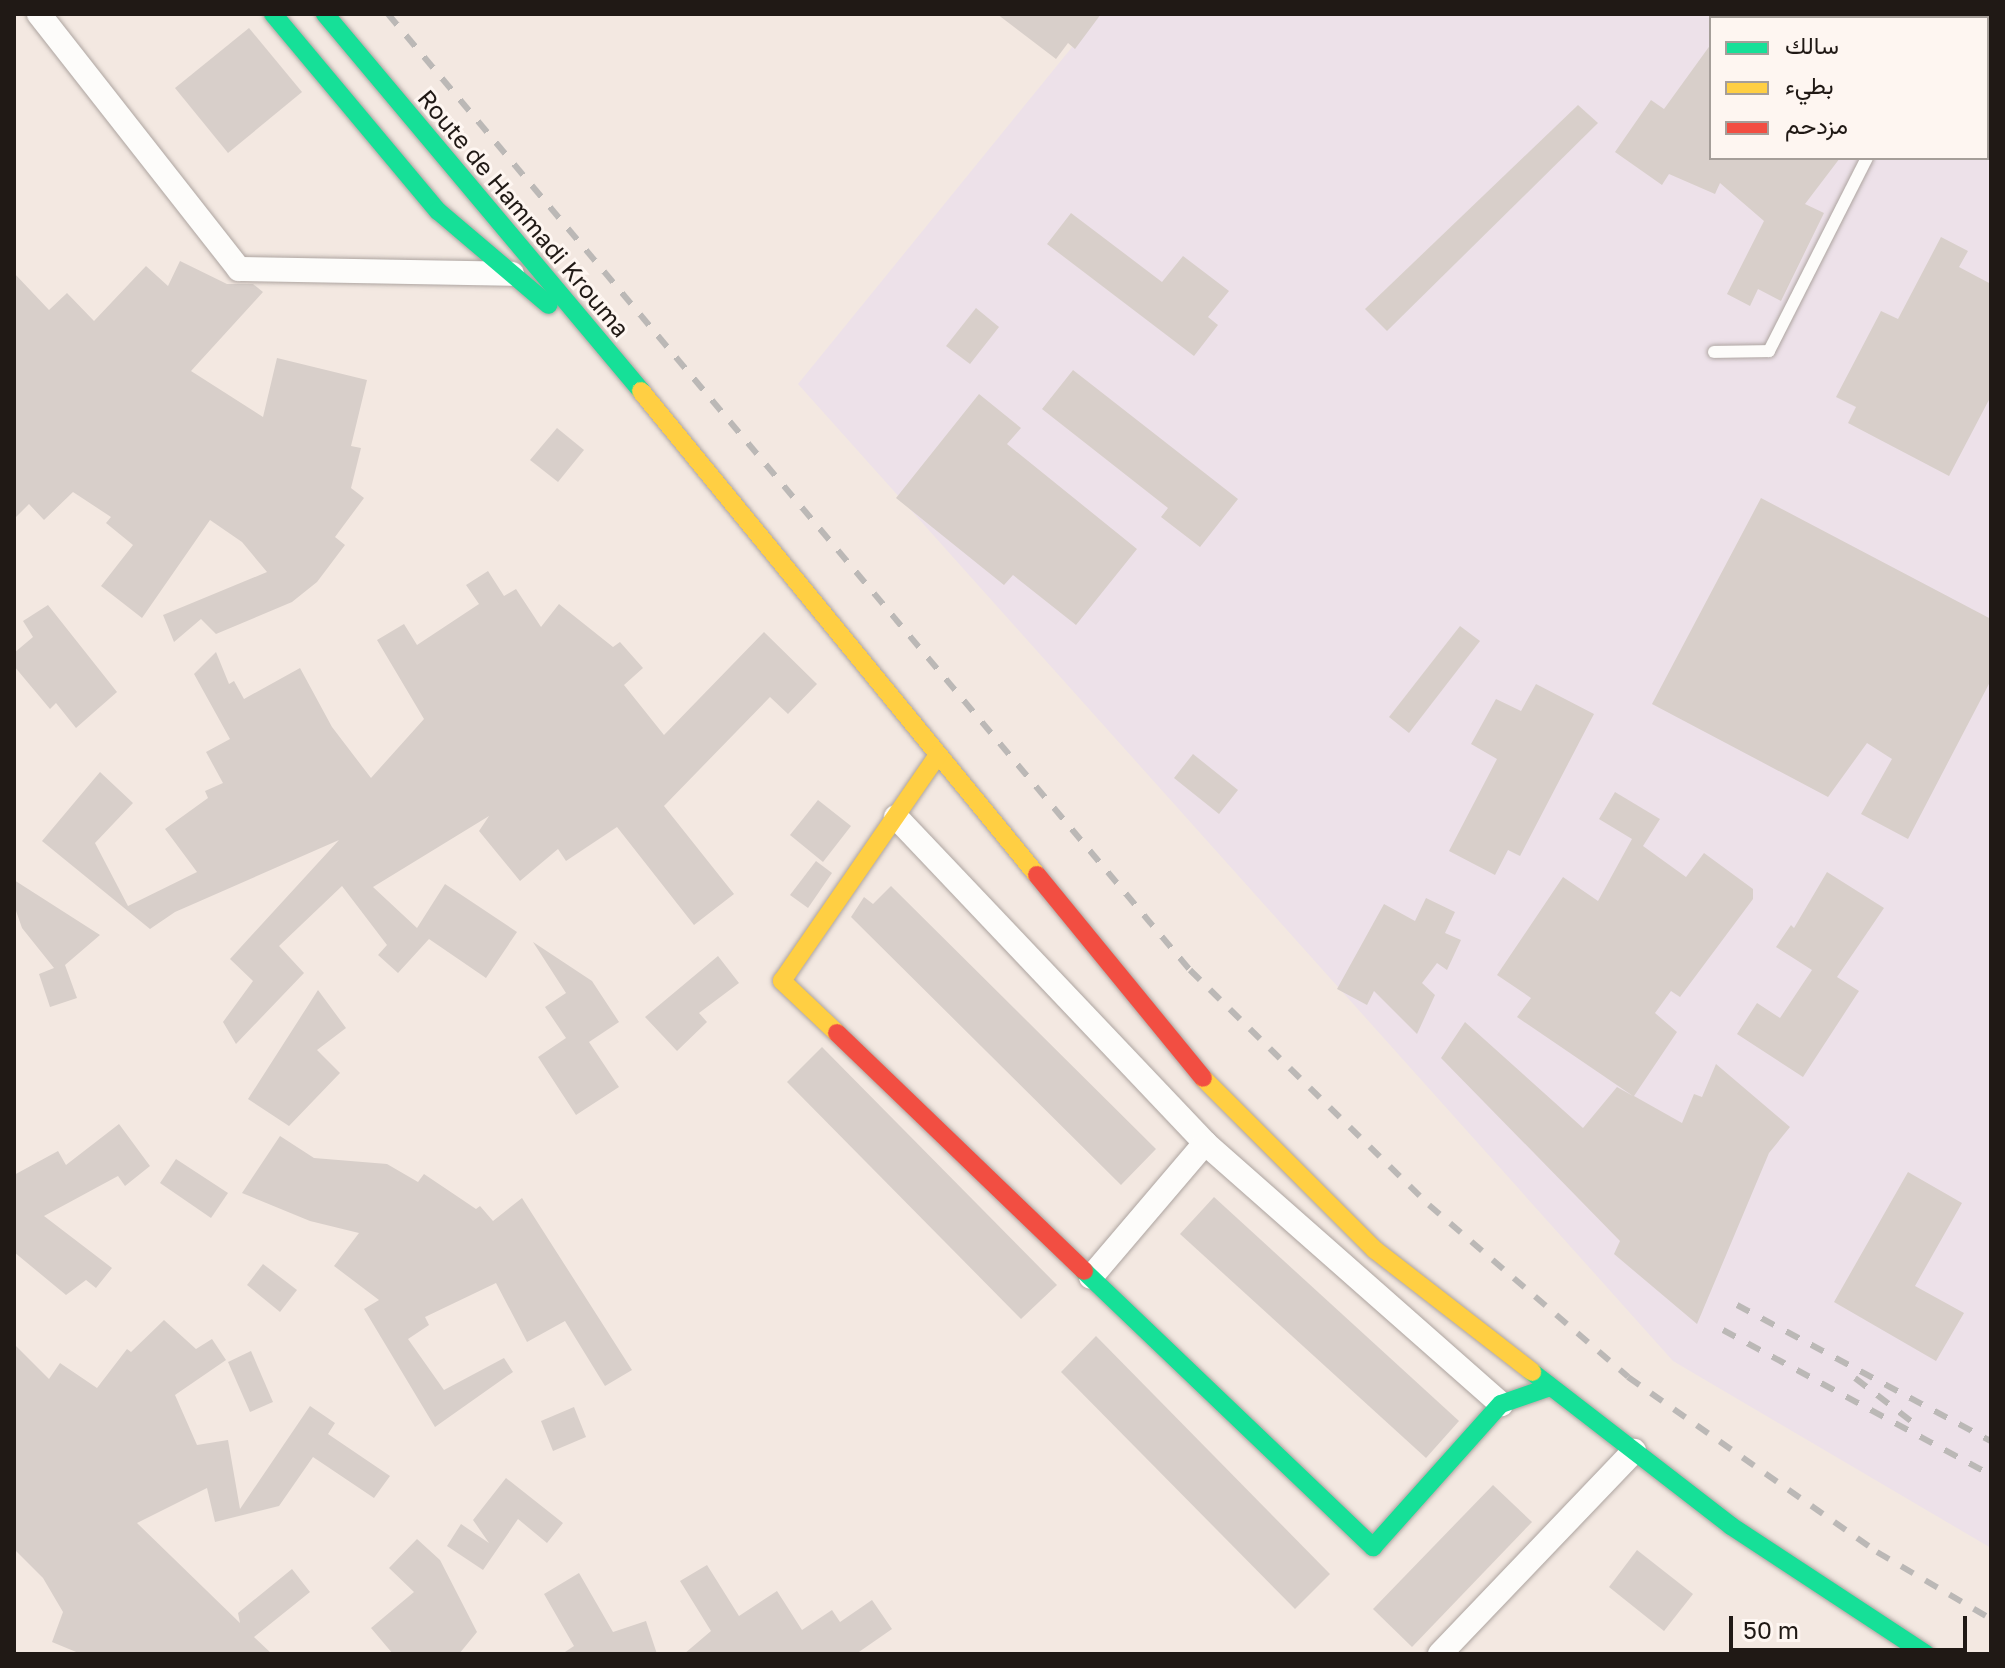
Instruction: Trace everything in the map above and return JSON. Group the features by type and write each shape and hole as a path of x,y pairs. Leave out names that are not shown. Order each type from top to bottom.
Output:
{"street":[{"path":"39,14 239,269 512,274"},
{"name":"Route de Hammadi Krouma","path":"273,14 438,211 617,361"},
{"name":"Route de Hammadi Krouma","path":"325,14 617,361"},
{"path":"617,361 1207,1083 1375,1250 1731,1526 1926,1654"},
{"path":"938,755 782,981 1373,1547 1501,1404 1550,1387"},
{"path":"896,817 1205,1143 1501,1404"},
{"path":"1091,1277 1205,1143"},
{"path":"1440,1654 1634,1451"}],"lane":[{"path":"1714,352 1769,351 1866,160"}],"shaded area":[{"path":"1099,14 1708,14 1712,16 1709,16 1709,160 1989,160 1991,154 1991,1548 1673,1361 798,384"}],"building":[{"path":"997,14 1101,14 1075,49 1068,43 1056,59"},
{"path":"249,28 302,92 228,153 175,88"},
{"path":"1709,47 1709,160 1838,160 1805,204 1824,213 1781,301 1758,289 1750,306 1727,294 1764,221 1720,183 1715,194 1669,174 1662,185 1615,152 1651,100 1664,109"},
{"path":"1578,105 1598,123 1387,331 1365,309"},
{"path":"1071,213 1162,282 1183,256 1229,291 1208,317 1218,325 1194,356 1047,244"},
{"path":"1941,237 1968,251 1959,267 1991,284 1991,396 1949,476 1848,423 1856,407 1836,397 1881,311 1898,319"},
{"path":"180,261 227,284 253,284 263,292 191,371 263,417 277,358 367,380 351,446 361,448 351,488 364,498 335,537 345,545 317,582 292,602 216,634 201,619 174,642 163,615 267,572 242,542 210,520 142,618 101,586 133,545 106,523 111,517 73,492 44,520 29,504 14,519 14,273 49,310 67,293 94,321 146,266 168,286"},
{"path":"976,308 999,327 970,364 946,346"},
{"path":"1073,370 1238,499 1200,547 1161,517 1168,508 1042,409"},
{"path":"979,394 1021,428 1007,444 1137,549 1076,625 1013,575 1004,585 896,498"},
{"path":"557,428 584,450 558,482 530,460"},
{"path":"1761,498 1991,619 1991,680 1908,839 1861,814 1892,759 1867,743 1828,797 1652,704"},
{"path":"488,571 504,596 516,589 541,627 559,604 613,647 620,642 643,668 624,685 664,735 764,632 817,684 788,714 770,697 664,806 734,894 694,925 617,827 566,861 558,849 520,881 479,831 489,816 373,887 417,928 445,884 517,932 486,978 429,939 398,973 378,955 387,945 342,886 279,946 304,973 236,1044 223,1022 253,981 230,959 339,840 175,912 150,929 42,841 100,772 133,803 95,843 128,906 197,872 165,829 208,798 205,791 223,783 206,752 230,739 194,674 216,652 229,684 234,681 244,699 300,668 332,727 371,778 424,719 377,640 404,624 417,645 479,604 466,585"},
{"path":"48,605 117,692 76,728 56,703 50,709 14,666 14,653 33,637 23,621"},
{"path":"1460,626 1480,641 1409,733 1389,717"},
{"path":"1536,684 1594,714 1520,856 1508,850 1495,875 1449,851 1497,759 1471,744 1496,699 1521,711"},
{"path":"1193,754 1238,790 1219,814 1174,778"},
{"path":"1615,792 1660,819 1643,846 1686,877 1704,853 1753,889 1753,899 1680,997 1671,991 1655,1013 1677,1032 1634,1096 1682,1123 1694,1094 1702,1097 1716,1064 1790,1127 1769,1153 1697,1324 1614,1254 1620,1241 1441,1058 1465,1022 1583,1128 1617,1087 1633,1096 1517,1017 1531,998 1497,975 1563,877 1598,901 1632,839 1599,819"},
{"path":"818,800 851,826 823,862 790,835"},
{"path":"816,861 832,873 808,908 790,895"},
{"path":"1827,872 1884,908 1837,977 1859,991 1803,1077 1737,1034 1757,1003 1780,1018 1812,970 1776,947 1791,925 1794,928"},
{"path":"14,880 100,935 65,965 77,998 50,1007 39,974 54,968 22,928 14,905"},
{"path":"891,886 1156,1149 1121,1185 851,917 864,897 873,904"},
{"path":"1426,898 1455,912 1445,933 1461,940 1447,970 1437,963 1422,983 1435,995 1417,1034 1374,991 1367,1005 1337,989 1384,904 1415,921"},
{"path":"533,942 592,981 619,1022 589,1042 619,1087 576,1115 538,1057 566,1038 545,1007 566,993"},
{"path":"718,956 739,983 699,1013 707,1022 677,1051 645,1017"},
{"path":"318,990 346,1028 317,1050 340,1073 289,1126 248,1099"},
{"path":"822,1047 1057,1285 1021,1319 787,1082"},
{"path":"119,1124 150,1166 125,1186 118,1176 44,1216 112,1268 96,1288 86,1280 66,1295 14,1252 14,1175 58,1151 66,1165"},
{"path":"280,1136 314,1158 387,1164 418,1182 424,1174 476,1209 480,1206 493,1221 522,1198 632,1370 605,1386 565,1321 527,1342 496,1283 425,1317 429,1325 408,1339 444,1390 504,1358 513,1372 435,1427 364,1309 379,1300 334,1266 359,1233 310,1221 242,1193"},
{"path":"176,1159 228,1193 211,1218 160,1183"},
{"path":"1908,1172 1962,1203 1915,1286 1964,1313 1936,1361 1834,1302"},
{"path":"1214,1197 1459,1421 1426,1458 1180,1234"},
{"path":"263,1264 297,1290 280,1312 247,1285"},
{"path":"164,1320 196,1349 212,1339 226,1360 175,1395 197,1445 228,1440 240,1509 310,1406 335,1423 328,1434 390,1476 374,1498 313,1457 279,1506 215,1522 207,1488 137,1523 240,1623 238,1613 292,1569 310,1592 254,1637 272,1654 81,1654 52,1642 63,1612 43,1578 14,1549 14,1344 49,1379 60,1363 97,1388 127,1349 131,1352"},
{"path":"1096,1336 1330,1574 1295,1609 1061,1372"},
{"path":"251,1351 273,1402 250,1412 228,1362"},
{"path":"574,1407 586,1437 553,1451 541,1421"},
{"path":"506,1478 563,1523 547,1543 518,1519 483,1570 447,1546 461,1524 489,1543 473,1520"},
{"path":"1493,1485 1532,1522 1412,1647 1373,1609"},
{"path":"417,1539 440,1560 477,1632 459,1654 393,1654 371,1628 414,1592 389,1568"},
{"path":"1637,1550 1693,1594 1664,1631 1609,1587"},
{"path":"707,1565 739,1616 777,1591 802,1630 832,1610 840,1622 872,1600 892,1629 856,1654 684,1654 711,1631 680,1581"},
{"path":"579,1573 613,1632 646,1621 657,1654 562,1654 574,1646 544,1594"}],"railway":[{"path":"388,14 1190,970 1429,1205 1628,1377 1877,1552 1991,1619"},
{"path":"1737,1305 1991,1441"},
{"path":"1723,1330 1991,1475"},
{"path":"1855,1378 1915,1424"}],"traffic: fast":[{"path":"273,14 438,211 549,305"},
{"path":"325,14 641,391"},
{"path":"1801,14 1804,16"},
{"path":"1084,1271 1373,1547 1501,1404 1550,1387"},
{"path":"1532,1372 1731,1526 1926,1654"}],"traffic: slow":[{"path":"641,391 1037,875"},
{"path":"837,1033 782,981 938,755"},
{"path":"1203,1078 1375,1250 1532,1372"}],"traffic: jam":[{"path":"1037,875 1203,1078"},
{"path":"837,1033 1084,1271"}]}
